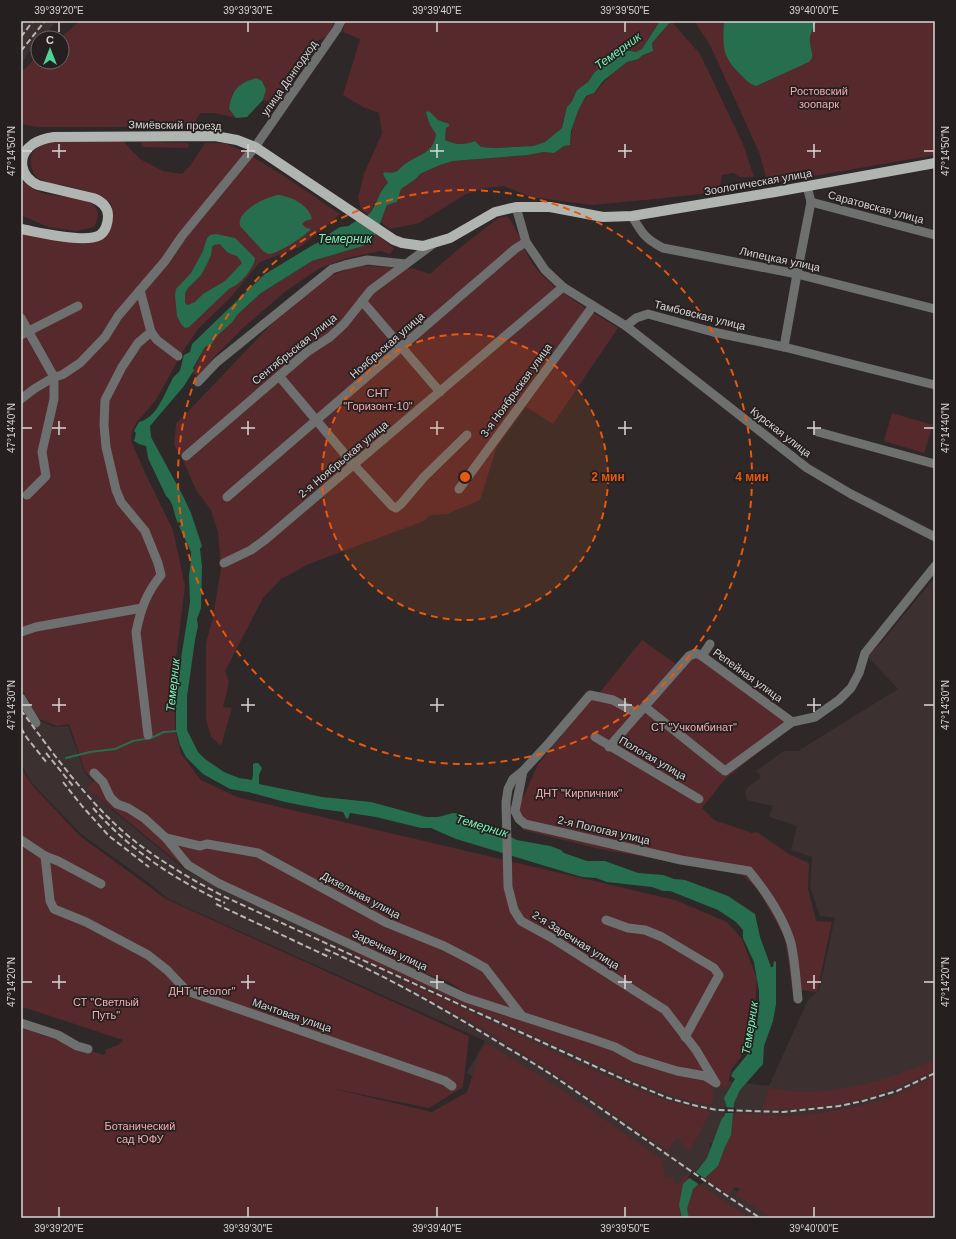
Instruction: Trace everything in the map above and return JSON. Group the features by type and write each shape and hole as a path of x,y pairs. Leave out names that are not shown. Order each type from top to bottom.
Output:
{"main road":[{"name":"Змиёвский проезд","path":"21,229 86,238 100,235 104,231 108,221 107,210 100,201 38,185 27,178 23,169 23,158 28,148 40,140 54,137 215,136 237,140 255,147 394,240 402,243 423,246 434,243 450,238 495,212 516,208 550,207 585,214"},
{"name":"Зоологическая улица","path":"585,214 603,217 632,216 935,163"}],"street":[{"name":"улица Донподход","path":"21,399 34,389 54,377 62,375 80,363 106,337 118,316 165,261 182,236 255,147 337,30 341,21"},
{"path":"784,347 796,274 811,202 807,186"},
{"name":"Саратовская улица","path":"811,202 935,235"},
{"path":"516,208 526,242 545,270 563,286 626,326"},
{"name":"Липецкая улица","path":"632,216 641,232 650,242 663,248 796,274 935,309"},
{"name":"Ноябрьская улица","path":"227,497 515,249 526,242"},
{"name":"Сентябрьская улица","path":"186,456 306,352 330,337 344,324 371,290 434,243"},
{"path":"198,382 217,362 332,269 367,260 406,264"},
{"name":"2-я Ноябрьская улица","path":"224,563 251,550 266,539 563,286"},
{"path":"140,290 151,332 157,340 178,356"},
{"path":"362,301 440,392"},
{"path":"24,333 78,306"},
{"name":"3-я Ноябрьская улица","path":"459,489 593,306"},
{"name":"Тамбовская улица","path":"626,326 636,318 648,314 713,332 784,347 935,385"},
{"path":"21,318 24,333 54,377 54,399 42,452 46,476 27,495"},
{"name":"Курская улица","path":"626,326 807,468 851,494 935,537"},
{"path":"148,735 136,632 139,616 149,589 161,575 158,563 144,530 121,502 116,490 106,447 104,425 105,400 122,367 138,343 151,332"},
{"path":"279,376 354,465 392,506 396,508 424,477 467,435"},
{"path":"818,432 935,464"},
{"path":"645,707 725,771 792,722 815,717 839,700 851,688 859,673 865,653 935,566"},
{"path":"21,632 36,627 142,608"},
{"path":"702,656 710,644"},
{"name":"Репейная улица","path":"609,747 689,656 696,653 792,722"},
{"path":"523,771 590,695 613,700 638,714"},
{"path":"21,698 36,723"},
{"name":"Пологая улица","path":"595,737 609,747 699,799"},
{"name":"2-я Заречная улица","path":"523,771 513,779 508,789 506,802 508,888 514,910 521,921 552,938 665,1010 696,1050 716,1083"},
{"name":"2-я Пологая улица","path":"523,771 515,812 519,819 525,824 681,860 749,871 766,893 780,916 790,942 795,966 798,999"},
{"name":"Заречная улица","path":"94,773 103,782 110,796 117,804 128,808 144,818 166,838 188,865 218,883 466,998 615,1047 635,1058 677,1071 705,1076 716,1083"},
{"name":"Дизельная улица","path":"166,838 200,846 207,844 258,853 385,922 444,946 485,968 523,1016"},
{"path":"21,840 45,856 58,861 101,884"},
{"name":"Мачтовая улица","path":"45,856 50,901 54,909 93,925 148,955 168,970 187,991 434,1077 445,1081 452,1086"},
{"path":"606,920 628,928 645,930 662,937 714,968 719,975 685,1036"},
{"path":"21,1023 58,1035 77,1046 88,1050"}],"shaded area":[{"path":"21,21 57,21 49,30 30,30 30,51 21,65"},
{"path":"935,577 935,1109 733,1144 709,1143 721,1181 777,1218 710,1218 680,1202 467,1073 485,1041 168,899 148,882 81,834 32,783 21,765 21,692 37,719 53,727 68,726 85,773 93,782 89,788 110,808 184,869 227,892 388,964 449,984 501,1015 711,1079 769,1086 808,1000 819,990 835,918 820,916 810,886 812,857 791,850 797,826 769,817 773,806 747,800 745,791 761,777 756,771 784,751 798,751 898,689 867,656 880,644"}],"green space":[{"path":"80,21 122,21 129,23 134,21 335,21 328,36 307,46 285,78 288,91 279,105 263,100 266,90 233,92 229,109 236,118 215,113 200,113 194,124 172,127 37,127 21,124 21,73 30,63 30,70 70,70 69,30"},
{"path":"345,21 660,21 642,49 636,52 620,49 594,73 588,82 577,90 572,101 567,107 562,128 545,142 533,146 495,148 481,147 475,141 464,144 456,144 445,140 446,128 444,122 438,121 430,112 426,113 430,125 436,134 433,146 425,153 405,164 396,171 392,173 385,172 384,174 388,183 383,187 369,215 361,209 358,197 364,174 382,133 379,113 363,107 343,95 360,39 343,32"},
{"path":"671,21 700,54 743,144 754,177 740,177 733,173 722,175 719,192 592,205 531,197 504,186 486,188 466,194 419,223 390,229 380,222 387,205 397,202 401,189 417,178 420,174 440,165 453,161 528,155 544,152 554,153 564,146 570,145 574,122 584,98 595,92 622,65 653,51 652,43"},
{"name":"Ростовский зоопарк","path":"694,21 935,21 935,155 768,184 759,152 709,43"},
{"path":"76,140 115,140 124,142 140,159 163,171 182,174 190,166 205,143 225,143 243,151 281,174 340,214 300,247 260,262 231,297 199,328 185,348 156,400 136,423 132,431 131,441 173,530 185,586 173,682 175,729 181,754 201,780 237,797 675,900 727,922 742,939 757,979 753,1033 749,1046 731,1070 727,1088 712,1086 714,1097 710,1106 669,1095 641,1084 355,955 352,950 482,1003 449,982 389,961 185,868 87,788 94,781 85,771 69,724 57,726 39,719 21,688 21,232 78,243 95,242 108,234 112,209 111,203 88,192 49,183 39,178 32,170 31,159 35,150 45,143"},
{"path":"142,142 188,143 189,146 187,148 143,147 141,144"},
{"path":"21,180 42,193 71,197 91,203 96,208 98,216 94,227 76,231 48,227 21,215"},
{"name":"СНТ \"Горизонт-10\"","path":"507,216 514,226 532,263 540,273 560,291 618,328 553,424 526,407 497,447 480,500 447,514 430,515 424,521 309,564 281,579 263,598 225,671 229,682 223,707 232,708 221,746 211,737 206,719 206,643 213,617 221,568 218,532 211,510 196,490 183,460 174,445 176,424 282,313 327,277 359,265 415,269 430,274 456,251 498,218"},
{"path":"376,234 394,248 390,254 381,251 347,258 320,268 286,291 244,327 214,357 199,377 192,373 205,347 212,344 217,336 237,315 261,293 312,261 363,246"},
{"path":"892,413 933,425 924,453 884,441"},
{"path":"642,640 679,666 694,650 791,726 725,779 702,808 714,820 752,833 757,832 789,854 809,863 808,889 816,921 832,922 817,992 792,989 785,938 759,891 742,874 600,849 523,830 514,809 524,796 538,764 560,738 591,695 596,697"},
{"path":"21,768 32,785 80,836 166,899 469,1036 463,1087 429,1108 330,1088 432,1112 467,1092 480,1053 486,1043 547,1080 663,1160 665,1176 674,1177 674,1182 678,1186 685,1175 690,1178 683,1184 691,1196 693,1189 698,1183 749,1218 21,1218 21,1028 104,1055 106,1052 105,1050 118,1045 123,1040 26,1008 21,1009"},
{"path":"403,981 634,1088 667,1101 710,1111 709,1115 690,1151 684,1147 677,1137 668,1151 540,1064 482,1028 402,983"},
{"path":"935,1059 935,1071 891,1089 851,1102 818,1107 762,1109 769,1088 796,1092 837,1089 889,1077 921,1066"},
{"path":"935,1076 935,1218 771,1218 736,1195 740,1188 734,1188 728,1194 704,1178 718,1166 731,1135 733,1113 798,1116 827,1112 884,1100"}],"water":[{"name":"Темерник","path":"660,21 671,21 652,43 653,51 638,59 627,62 603,81 594,93 586,96 578,111 571,131 570,145 564,146 554,153 544,152 528,155 453,161 420,174 417,178 401,189 397,202 387,205 376,234 363,246 312,261 261,293 237,315 217,336 212,344 205,347 193,368 194,370 184,386 150,426 151,437 191,513 202,546 200,549 202,566 201,608 197,619 198,626 187,697 187,730 198,752 205,759 224,772 239,778 252,780 253,764 258,763 262,768 259,775 259,784 322,797 371,802 426,817 438,817 453,813 463,814 464,820 471,825 502,833 517,840 550,846 561,850 564,853 587,861 605,861 638,873 663,875 674,879 685,880 728,896 755,914 760,937 771,967 773,967 774,961 776,962 776,1004 773,1021 764,1046 763,1064 740,1090 734,1103 731,1135 718,1166 693,1189 687,1209 689,1218 682,1218 679,1205 683,1184 697,1171 707,1158 727,1108 724,1098 735,1079 731,1076 747,1055 757,1025 759,991 754,962 743,938 743,930 736,922 718,910 670,891 663,891 652,887 607,882 596,878 582,877 456,839 431,828 421,828 376,817 350,813 348,819 343,812 285,802 248,792 230,789 203,774 186,757 180,745 176,730 176,690 190,602 189,576 191,552 179,526 181,523 178,523 176,520 171,502 166,496 148,458 146,446 134,441 136,433 134,431 139,422 151,416 155,411 173,379 180,370 184,355 190,352 192,344 265,274 323,240 340,227 349,226 368,215 388,183 383,174 385,172 392,173 396,171 432,146 435,141 436,134 430,125 426,113 427,111 438,120 449,124 446,128 445,140 456,144 464,144 475,141 481,147 495,148 533,146 545,142 562,128 567,107 572,101 577,90 588,82 594,73 620,49 636,52 642,49"},
{"path":"724,21 817,21 810,37 812,58 809,62 756,86 747,81 733,67 726,55 723,36"},
{"path":"256,78 262,81 266,90 263,100 247,117 236,118 229,109 234,92 240,85"},
{"path":"278,195 294,199 307,209 312,219 305,221 302,224 306,228 311,229 291,244 279,251 269,254 263,251 240,226 240,220 247,210 253,206"},
{"path":"216,234 235,238 255,258 254,262 249,271 238,284 230,288 189,327 185,328 177,316 175,295 176,289 191,273 203,251 207,238 210,235","holes":["220,244 229,253 237,256 242,263 225,281 203,294 195,302 188,305 185,303 185,293 201,275 211,255 212,247"]}],"pier":[{"path":"724,1107 736,1108 735,1113 723,1113"},
{"path":"694,1171 706,1180 700,1185 688,1177"}],"waterway":[{"path":"66,758 90,752 115,749 133,741 151,738 164,732 178,731"}],"railway":[{"path":"21,37 33,21"},
{"path":"21,51 45,21"},
{"path":"21,710 60,763 105,814 137,843 180,872 225,897 627,1081 668,1098 717,1110 783,1112 839,1106 863,1101 897,1091 935,1073"},
{"path":"21,728 47,763"},
{"path":"46,753 73,786"},
{"path":"63,782 109,836 149,867"},
{"path":"93,808 122,837 154,863 188,884 225,903"},
{"path":"216,904 331,958"},
{"path":"325,949 372,971 462,1020 555,1077 760,1218"}],"park label":[{"name":"СТ \"Учкомбинат\"","path":"694,727"},
{"name":"ДНТ \"Кирпичник\"","path":"579,793"},
{"name":"ДНТ \"Геолог\"","path":"202,991"},
{"name":"СТ \"Светлый Путь\"","path":"106,1008"},
{"name":"Ботанический сад ЮФУ","path":"140,1132"}]}
